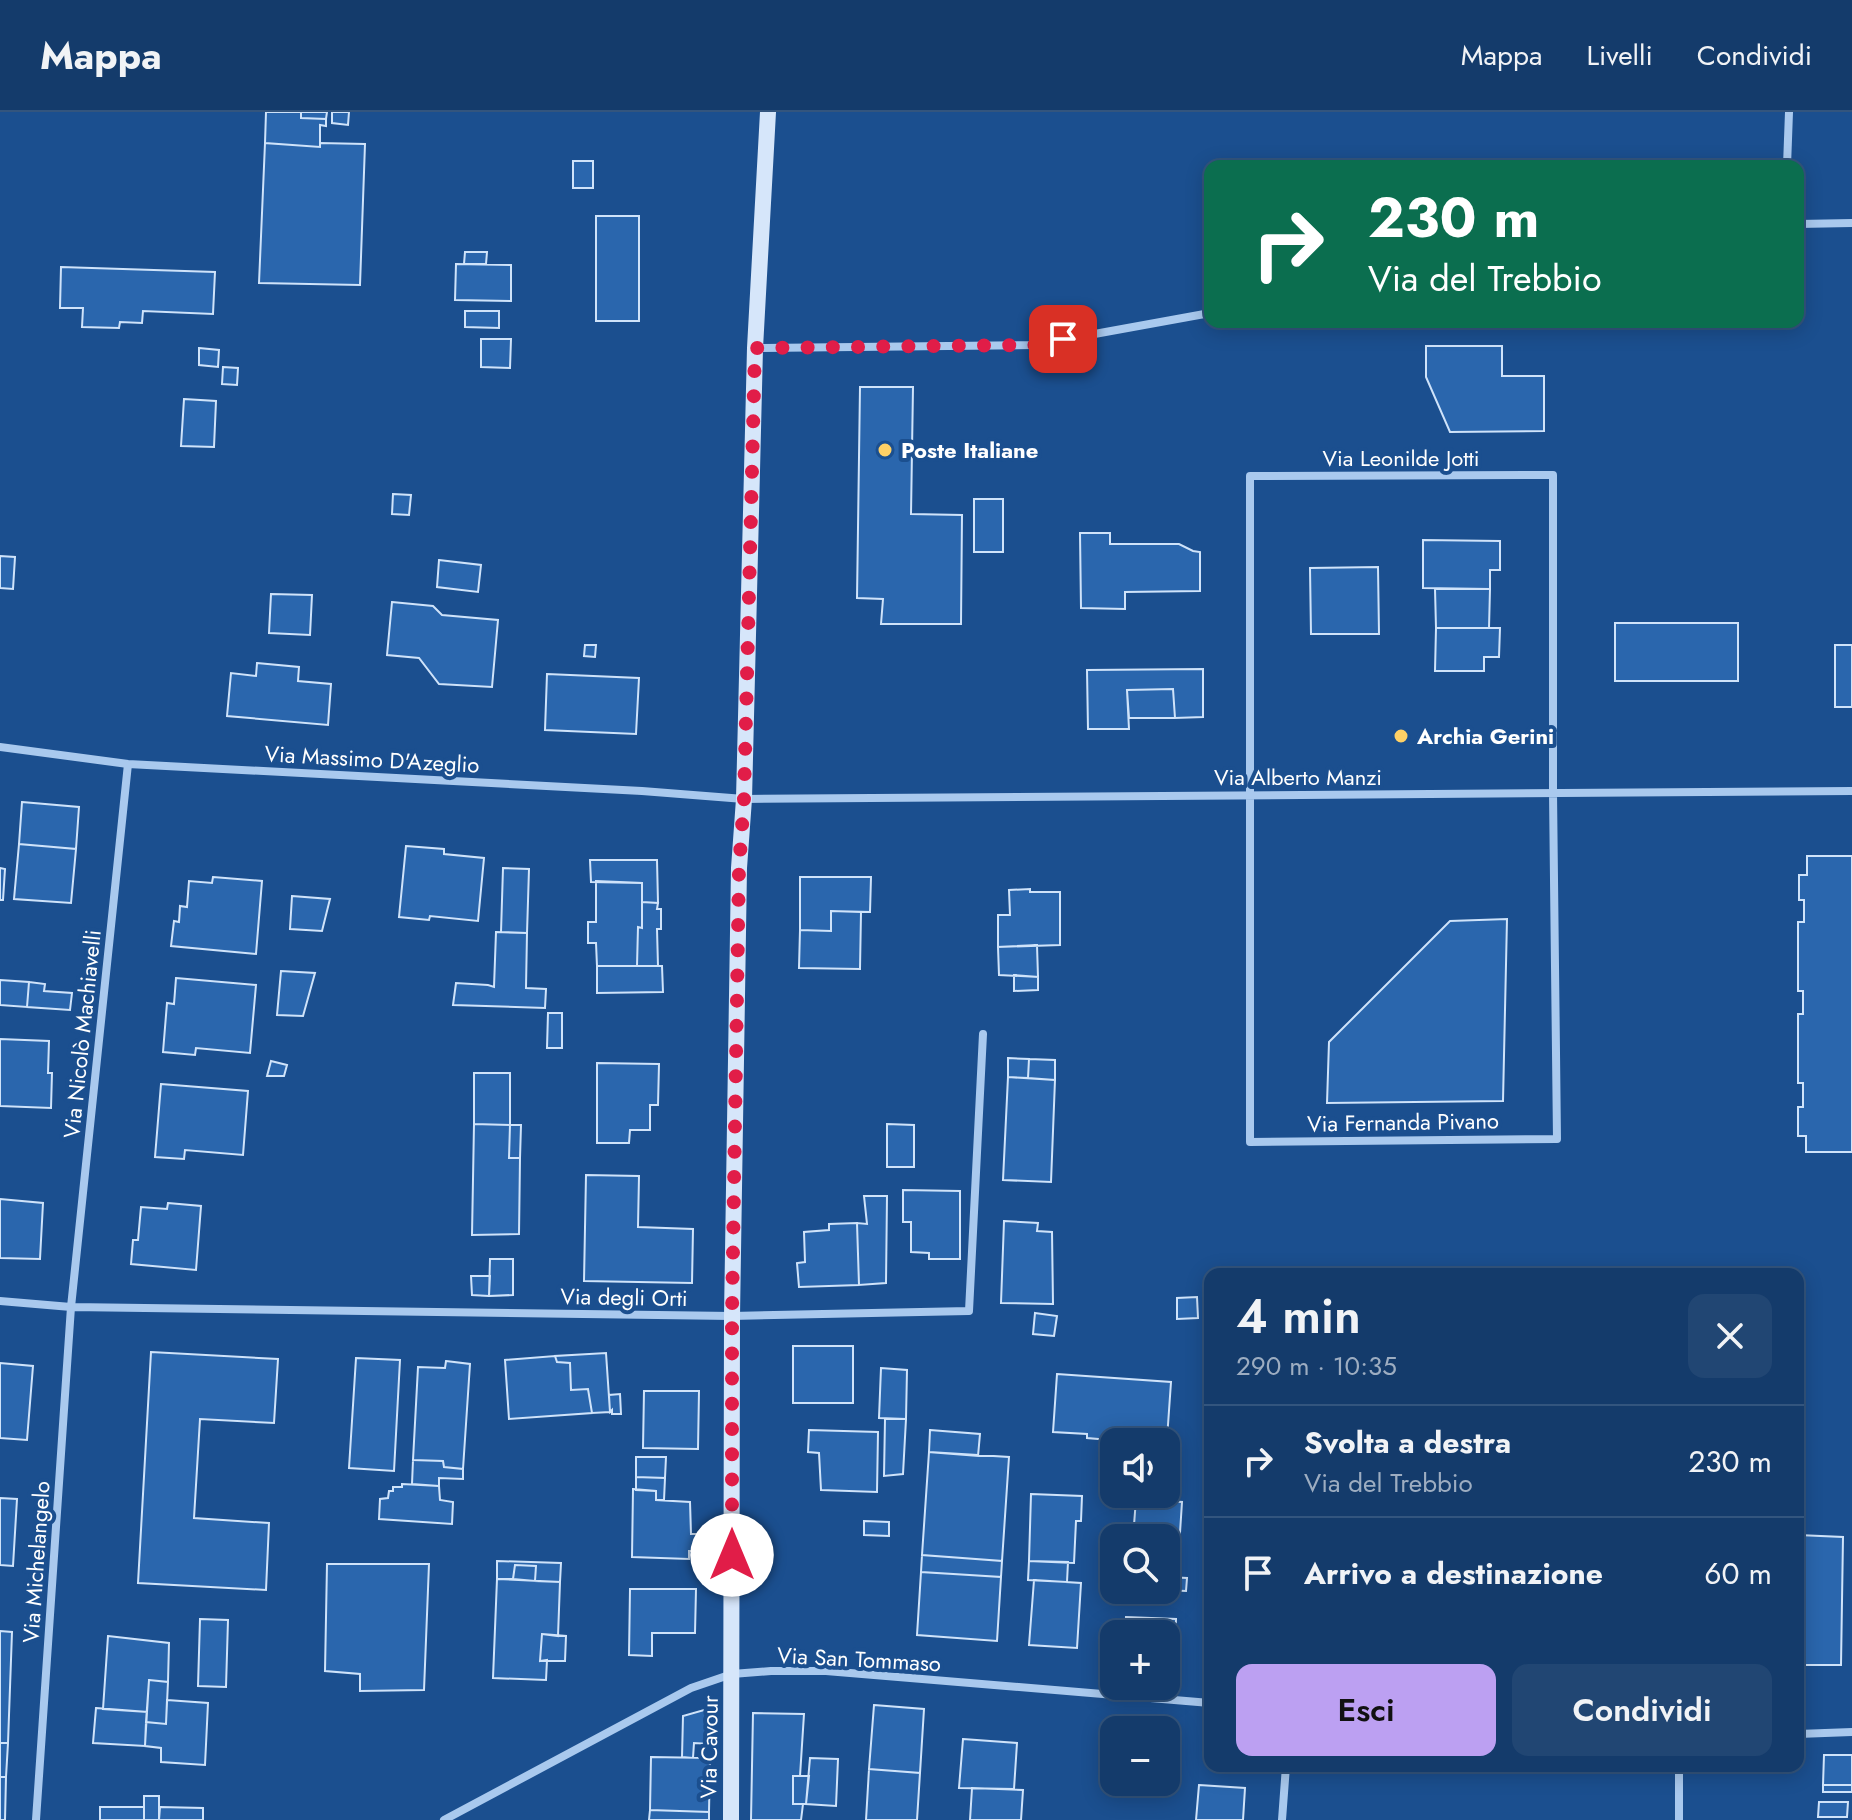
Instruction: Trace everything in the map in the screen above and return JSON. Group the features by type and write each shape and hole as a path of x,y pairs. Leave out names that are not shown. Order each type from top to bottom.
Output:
{"main road":[{"name":"Via Cavour","path":"731,1820 732,1316 739,868 744,799 755,348 768,112"}],"street":[{"path":"1787,160 1789,112"},
{"path":"1804,224 1852,223"},
{"path":"755,348 1034,345 1204,314"},
{"name":"Via Leonilde Jotti","path":"1249,795 1250,476 1553,475 1553,793"},
{"name":"Via Massimo D'Azeglio","path":"0,747 128,764 744,799"},
{"name":"Via Nicolò Machiavelli","path":"71,1307 128,764"},
{"name":"Via Alberto Manzi","path":"744,799 1852,791"},
{"name":"Via Fernanda Pivano","path":"1249,795 1250,1142 1557,1139 1553,793"},
{"name":"Via degli Orti","path":"0,1301 71,1307 732,1316 969,1311 983,1034"},
{"name":"Via Michelangelo","path":"36,1820 71,1307"},
{"name":"Via San Tommaso","path":"447,1819 691,1688 732,1674 826,1671 1204,1702"},
{"path":"1804,1734 1852,1732"},
{"path":"1282,1820 1286,1772"},
{"path":"1679,1772 1679,1820"}],"building":[{"path":"266,112 301,112 301,118 326,119 326,126 320,125 320,147 265,143"},
{"path":"301,112 327,112 326,119 301,118"},
{"path":"332,112 349,112 348,125 332,123"},
{"path":"265,143 320,147 320,143 365,144 360,285 259,283"},
{"path":"573,161 593,161 593,188 573,188"},
{"path":"596,216 639,216 639,321 596,321"},
{"path":"465,252 487,252 486,264 464,264"},
{"path":"456,264 511,265 511,301 455,300"},
{"path":"61,267 215,272 213,314 143,311 142,323 120,322 119,328 82,327 83,308 60,308"},
{"path":"465,311 499,311 499,328 465,327"},
{"path":"481,339 511,339 510,368 481,367"},
{"path":"1426,346 1502,346 1502,376 1544,376 1544,431 1450,432 1426,377"},
{"path":"199,348 219,350 218,367 199,365"},
{"path":"223,367 238,368 237,385 222,384"},
{"name":"Poste Italiane","path":"860,387 913,387 911,514 962,515 961,624 881,624 883,599 857,598"},
{"path":"184,399 216,401 214,447 181,446"},
{"path":"393,494 411,495 409,515 392,514"},
{"path":"974,499 1003,499 1003,552 974,552"},
{"path":"1080,533 1110,533 1110,544 1179,544 1200,552 1200,591 1125,592 1125,609 1081,608"},
{"path":"1423,540 1500,541 1500,570 1490,570 1490,589 1423,588"},
{"path":"0,556 15,557 13,589 0,588"},
{"path":"439,560 481,565 478,592 437,587"},
{"path":"1378,567 1379,634 1311,634 1310,568"},
{"path":"1435,589 1490,589 1489,628 1436,628"},
{"path":"271,594 312,595 310,635 269,633"},
{"path":"392,602 433,606 442,615 498,620 492,687 439,684 419,658 387,655"},
{"path":"1615,623 1738,623 1738,681 1615,681"},
{"path":"1436,628 1500,628 1499,657 1484,657 1484,671 1435,671"},
{"path":"585,645 596,645 595,657 584,656"},
{"path":"1835,645 1852,645 1852,707 1835,707"},
{"path":"257,663 299,667 298,681 331,684 328,725 227,716 231,673 256,676"},
{"path":"1203,669 1203,717 1175,718 1173,689 1127,690 1129,729 1088,729 1087,670"},
{"path":"547,674 639,678 636,734 545,730"},
{"path":"1173,689 1175,718 1129,718 1127,690"},
{"path":"22,802 79,807 76,849 19,844"},
{"path":"19,844 76,849 71,903 14,899"},
{"path":"406,846 444,849 444,854 484,858 478,921 430,916 429,920 399,917"},
{"path":"1807,856 1852,856 1852,1152 1806,1152 1806,1136 1798,1136 1798,1107 1803,1107 1803,1083 1798,1083 1798,1014 1803,1014 1803,991 1798,991 1798,922 1804,922 1804,900 1799,900 1799,875 1807,875"},
{"path":"590,860 657,860 658,903 642,902 642,883 591,882"},
{"path":"0,868 5,869 3,900 0,900"},
{"path":"503,868 529,869 527,933 501,932"},
{"path":"213,877 262,881 256,954 171,946 174,921 179,922 180,906 187,907 189,881 212,883"},
{"path":"800,877 871,877 870,912 831,911 831,931 800,930"},
{"path":"596,881 642,883 642,928 638,927 637,966 597,966 596,943 588,943 588,922 596,922"},
{"path":"1030,889 1030,892 1060,892 1060,945 998,947 998,915 1010,915 1009,890"},
{"path":"292,896 330,899 322,931 290,929"},
{"path":"642,902 658,903 657,909 661,909 661,929 657,929 658,966 637,966"},
{"path":"831,911 861,912 860,969 799,968 800,930 831,931"},
{"path":"1507,919 1503,1101 1327,1103 1329,1042 1450,921"},
{"path":"496,932 527,933 526,988 546,989 545,1008 453,1005 456,983 494,987"},
{"path":"1037,945 1038,977 999,975 998,947"},
{"path":"597,966 662,966 663,992 597,993"},
{"path":"281,971 315,973 303,1016 277,1015"},
{"path":"1014,975 1038,977 1038,990 1014,991"},
{"path":"176,978 256,985 250,1053 196,1048 195,1055 163,1052 167,1003 174,1004"},
{"path":"0,980 29,982 27,1007 0,1005"},
{"path":"29,982 45,984 44,991 72,993 70,1010 27,1007"},
{"path":"548,1013 562,1013 562,1048 547,1048"},
{"path":"0,1039 49,1041 51,1108 0,1106"},
{"path":"1008,1058 1029,1059 1028,1078 1008,1077"},
{"path":"1029,1059 1055,1060 1055,1080 1028,1078"},
{"path":"271,1061 287,1065 284,1076 267,1076"},
{"path":"597,1063 659,1064 658,1105 650,1105 650,1130 630,1130 629,1143 597,1143"},
{"path":"474,1073 510,1073 510,1125 474,1124"},
{"path":"1008,1077 1055,1080 1051,1182 1003,1180"},
{"path":"161,1084 248,1091 243,1155 185,1150 184,1159 155,1157"},
{"path":"474,1124 510,1125 509,1158 520,1158 519,1234 472,1235"},
{"path":"887,1124 914,1125 914,1167 887,1167"},
{"path":"510,1125 521,1125 520,1158 509,1158"},
{"path":"586,1175 639,1176 638,1227 693,1229 692,1283 584,1281"},
{"path":"903,1190 960,1191 960,1259 929,1259 929,1253 911,1252 911,1222 903,1222"},
{"path":"864,1196 887,1196 886,1283 859,1285 857,1223 867,1224"},
{"path":"0,1199 43,1203 40,1259 0,1258"},
{"path":"168,1203 201,1206 196,1270 131,1264 133,1240 138,1240 141,1207 167,1209"},
{"path":"1004,1221 1038,1223 1037,1231 1052,1232 1053,1304 1001,1303"},
{"path":"857,1223 859,1285 799,1287 797,1263 805,1262 804,1232 829,1230 829,1224"},
{"path":"490,1259 513,1259 513,1295 489,1296"},
{"path":"471,1276 490,1276 489,1296 472,1295"},
{"path":"1197,1297 1198,1318 1177,1319 1177,1298"},
{"path":"1035,1313 1057,1316 1054,1336 1033,1334"},
{"path":"793,1346 853,1346 853,1403 793,1403"},
{"path":"151,1352 278,1359 274,1423 200,1419 194,1518 269,1523 266,1590 138,1583"},
{"path":"606,1353 610,1412 592,1413 588,1389 571,1390 570,1363 557,1362 555,1356"},
{"path":"555,1356 557,1362 570,1363 571,1390 588,1389 592,1413 509,1419 505,1360"},
{"path":"356,1358 400,1360 394,1471 349,1468"},
{"path":"446,1361 470,1364 463,1469 444,1467 443,1461 413,1460 418,1367 445,1368"},
{"path":"0,1363 33,1366 27,1440 0,1438"},
{"path":"881,1368 907,1370 906,1419 879,1418"},
{"path":"1057,1374 1171,1382 1168,1428 1100,1428 1100,1439 1087,1438 1087,1434 1053,1432"},
{"path":"644,1391 699,1391 698,1449 643,1448"},
{"path":"620,1394 621,1414 612,1414 609,1395"},
{"path":"885,1419 906,1419 903,1474 884,1476"},
{"path":"809,1430 878,1432 877,1492 821,1490 819,1453 808,1452"},
{"path":"930,1430 980,1434 978,1456 929,1452"},
{"path":"929,1452 1009,1457 1002,1561 922,1555"},
{"path":"636,1457 666,1457 665,1478 636,1477"},
{"path":"413,1460 443,1461 444,1467 463,1469 463,1479 439,1478 439,1486 412,1484"},
{"path":"636,1477 665,1478 664,1500 656,1500 656,1491 636,1490"},
{"path":"402,1484 439,1486 440,1500 453,1502 452,1524 379,1519 380,1499 388,1498 393,1487 402,1487"},
{"path":"633,1489 656,1491 656,1500 690,1502 691,1534 698,1534 697,1551 689,1551 689,1559 632,1557"},
{"path":"1031,1494 1082,1496 1081,1521 1076,1521 1074,1563 1029,1561"},
{"path":"0,1498 17,1499 13,1566 0,1565"},
{"path":"1182,1502 1180,1532 1180,1524 1134,1524 1135,1508 1180,1508"},
{"path":"864,1521 889,1522 889,1536 864,1535"},
{"path":"1804,1535 1843,1537 1841,1665 1804,1665"},
{"path":"922,1555 1002,1561 1001,1577 921,1572"},
{"path":"497,1561 561,1563 560,1582 535,1581 536,1566 515,1565 513,1579 497,1579"},
{"path":"1029,1561 1068,1562 1067,1582 1028,1580"},
{"path":"327,1564 429,1564 424,1690 360,1691 360,1674 325,1671"},
{"path":"515,1565 536,1566 535,1581 513,1579"},
{"path":"921,1572 1001,1577 997,1641 917,1635"},
{"path":"1180,1578 1187,1578 1186,1591 1180,1591"},
{"path":"497,1579 560,1582 558,1636 542,1634 540,1661 547,1660 546,1680 493,1678"},
{"path":"1034,1580 1081,1583 1077,1648 1029,1645"},
{"path":"630,1589 696,1589 695,1633 652,1633 652,1656 629,1655"},
{"path":"1126,1617 1176,1619 1176,1620 1126,1620"},
{"path":"200,1619 228,1620 226,1687 198,1686"},
{"path":"0,1631 12,1632 8,1743 0,1743"},
{"path":"542,1634 566,1636 565,1661 540,1661"},
{"path":"108,1636 169,1643 168,1682 149,1680 147,1712 103,1709"},
{"path":"149,1680 168,1682 166,1724 146,1722"},
{"path":"167,1700 208,1703 205,1765 161,1762 161,1748 145,1746 146,1722 166,1724"},
{"path":"874,1705 924,1709 920,1773 869,1769"},
{"path":"96,1708 147,1712 145,1746 93,1743"},
{"path":"711,1708 711,1744 694,1743 693,1758 682,1757 683,1716"},
{"path":"753,1713 804,1714 800,1776 793,1776 793,1804 803,1804 801,1820 751,1820"},
{"path":"963,1739 1017,1743 1014,1789 959,1788"},
{"path":"0,1743 8,1743 6,1777 0,1777"},
{"path":"1824,1755 1852,1755 1852,1785 1823,1785"},
{"path":"651,1757 710,1758 709,1812 650,1810"},
{"path":"810,1758 838,1759 836,1806 806,1804"},
{"path":"869,1769 920,1773 917,1820 866,1820"},
{"path":"793,1776 809,1776 806,1804 793,1804"},
{"path":"0,1777 6,1777 5,1820 0,1820"},
{"path":"1199,1785 1245,1788 1243,1820 1196,1820"},
{"path":"1823,1785 1852,1785 1852,1792 1823,1792"},
{"path":"972,1788 1023,1790 1021,1820 970,1820"},
{"path":"144,1796 159,1796 159,1820 144,1820"},
{"path":"1819,1802 1848,1802 1847,1817 1818,1817"},
{"path":"100,1807 144,1807 144,1820 100,1820"},
{"path":"160,1807 203,1808 203,1820 159,1820"},
{"path":"650,1810 709,1812 709,1820 649,1820"}],"place":[{"name":"Poste Italiane","path":"885,450"},
{"name":"Archia Gerini","path":"1401,736"}],"route":[{"path":"732,1555 732,1316 739,868 744,799 755,348 1034,345 1063,339"}]}
